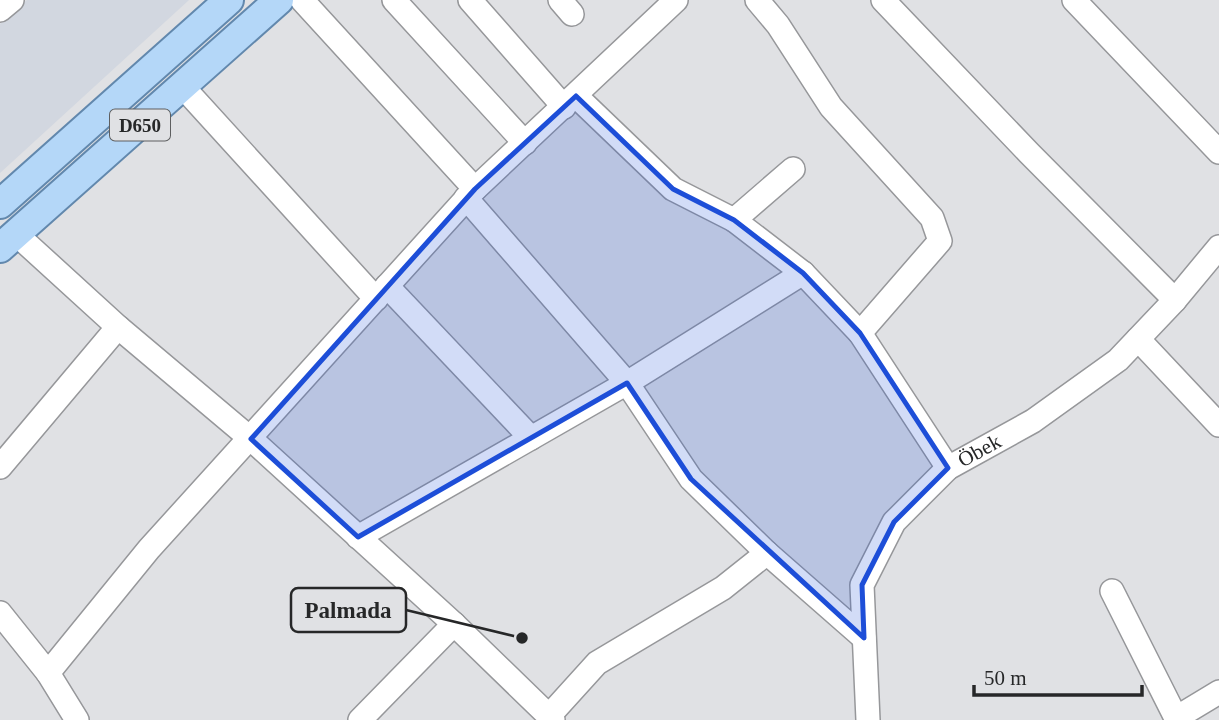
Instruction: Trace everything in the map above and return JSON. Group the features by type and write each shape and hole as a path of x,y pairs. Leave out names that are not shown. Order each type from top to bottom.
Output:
{"main road":[{"path":"0,204 229,0"},
{"name":"D650","path":"8,241 279,0"}],"street":[{"path":"0,10 12,0"},
{"path":"302,0 471,194 627,383 691,479 863,638"},
{"path":"394,0 525,143"},
{"path":"470,0 570,102 673,189 734,220 803,273 860,333 948,468"},
{"path":"48,673 149,549 471,194 676,0"},
{"path":"757,0 778,25 831,107 932,218 940,241 860,333"},
{"path":"883,0 1175,300"},
{"path":"1081,2 1219,152"},
{"path":"183,88 382,293 531,438"},
{"path":"734,220 793,169"},
{"path":"8,241 118,327 251,439 454,624 551,718 597,663 723,588 767,552"},
{"name":"Öbek","path":"868,720 862,585 894,523 948,468 1033,421 1118,360 1175,300 1219,247"},
{"path":"358,537 627,383 803,273"},
{"path":"0,467 118,327"},
{"path":"1138,339 1219,425"},
{"path":"1112,591 1176,719 1219,692"},
{"path":"0,613 48,673 77,720"},
{"path":"360,720 454,624"}],"highlighted area":[{"path":"576,96 673,189 734,220 803,273 860,333 948,468 894,522 862,585 864,638 691,479 627,383 358,537 251,439 475,189"}],"shaded area":[{"path":"27,0 189,0 0,173 0,24"}],"place":[{"name":"Palmada","path":"522,638"}]}
